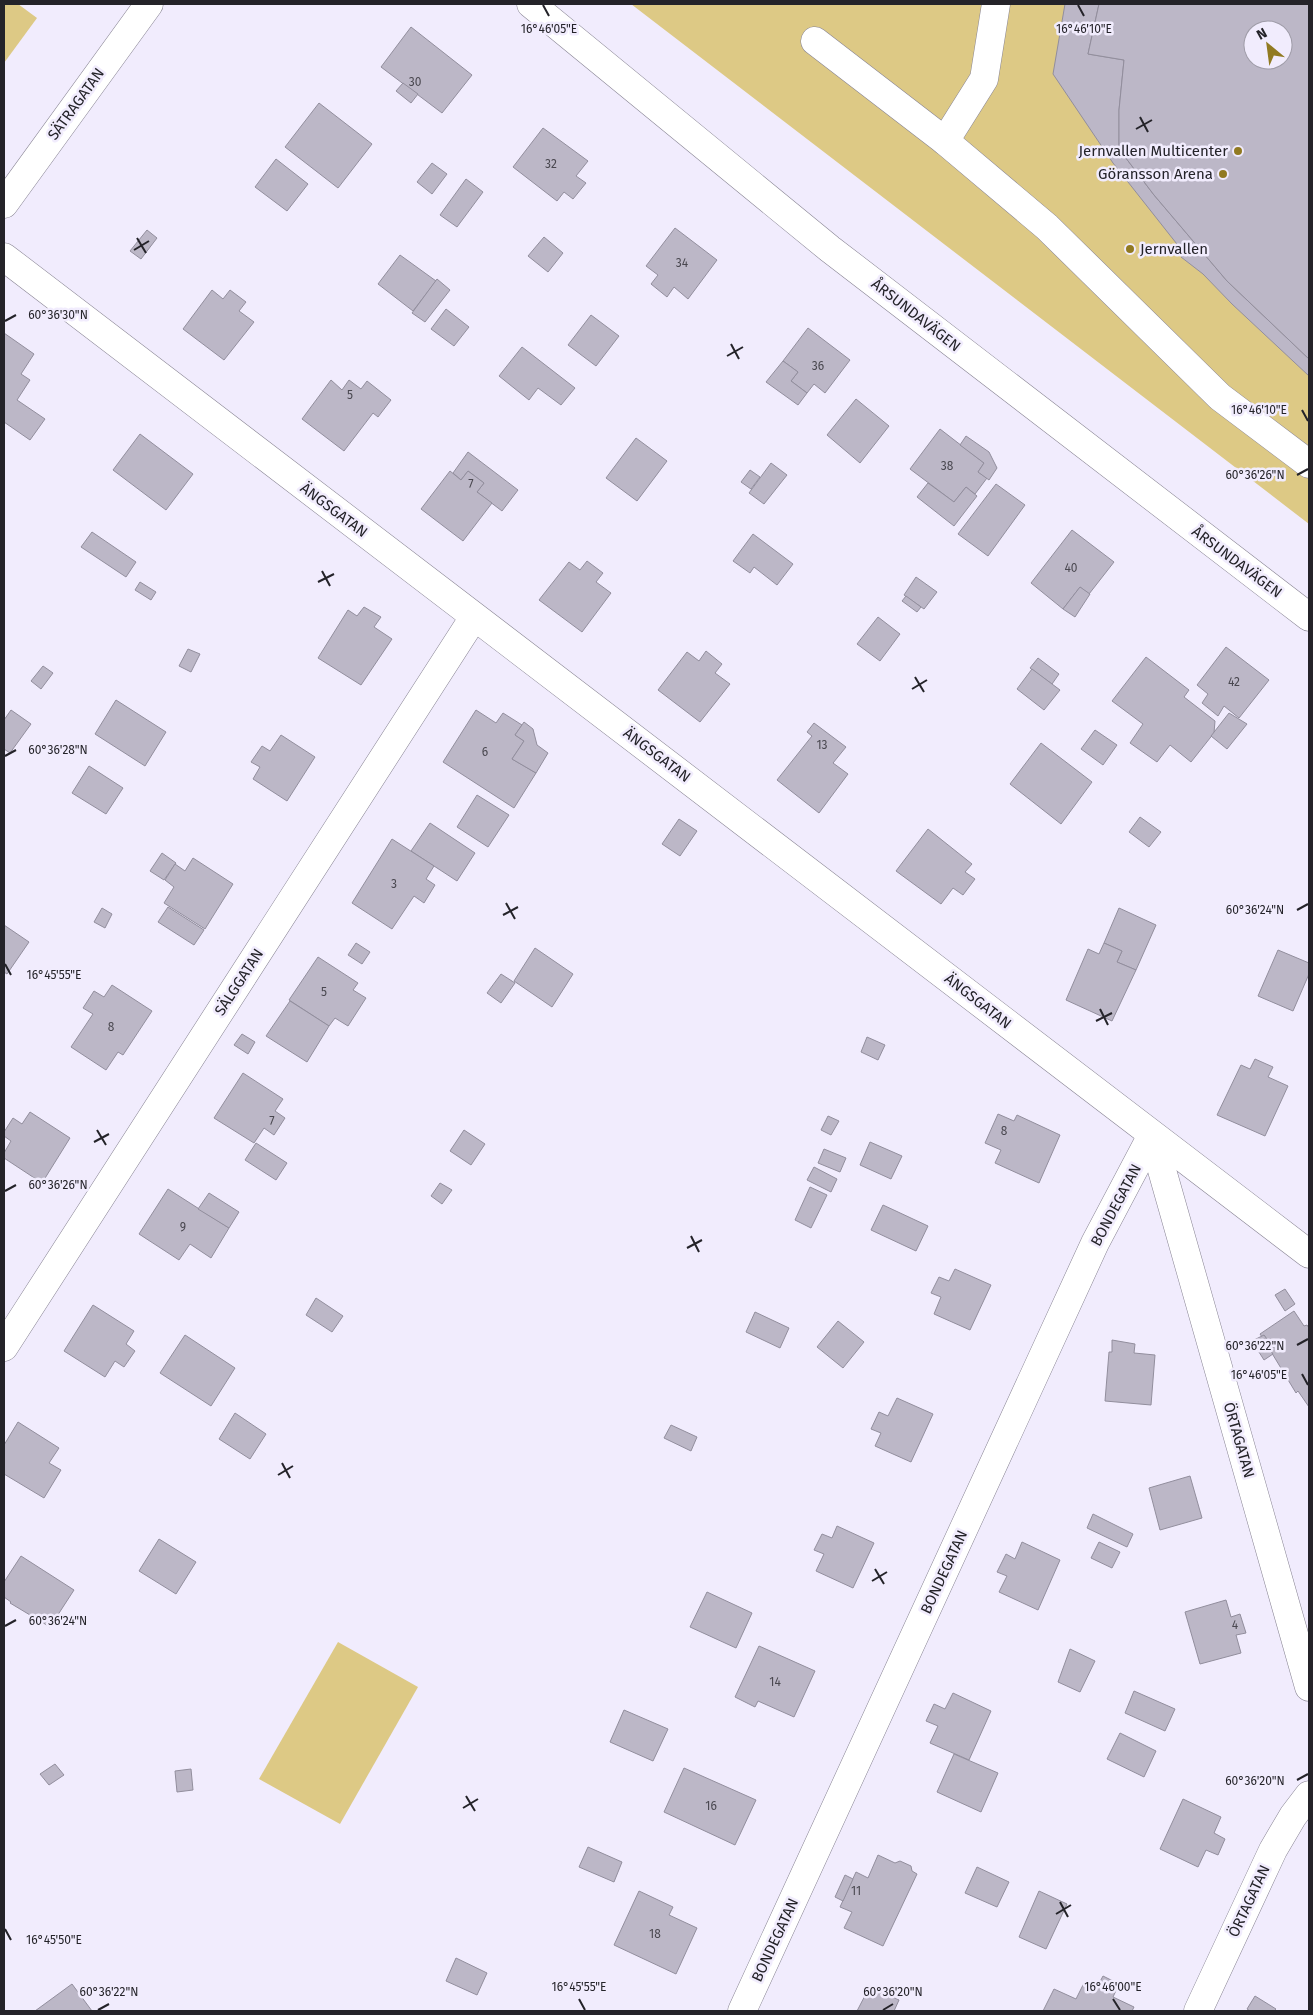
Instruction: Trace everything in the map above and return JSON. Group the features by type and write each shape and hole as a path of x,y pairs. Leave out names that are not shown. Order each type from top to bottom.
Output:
{"street":[{"name":"SÄTRAGATAN","path":"4,204 149,4"},
{"name":"ÅRSUNDAVÄGEN","path":"531,4 830,249 1309,617"},
{"path":"945,141 984,79 996,4"},
{"path":"815,41 945,141 1047,227 1220,397 1309,464"},
{"name":"ÄNGSGATAN","path":"4,257 474,617 740,817 1309,1254"},
{"name":"SÄLGGATAN","path":"4,1347 474,617"},
{"name":"ÖRTAGATAN","path":"1152,1135 1309,1687"},
{"name":"BONDEGATAN","path":"742,2011 1095,1243 1152,1135"},
{"name":"ÖRTAGATAN","path":"1198,2011 1273,1850 1293,1816 1309,1795"}],"shaded area":[{"path":"4,4 18,4 37,18 4,63"},
{"name":"Jernvallen","path":"631,4 1309,4 1309,524"},
{"path":"338,1642 418,1687 340,1824 259,1779"}],"building":[{"path":"1065,4 1099,4 1088,54 1124,60 1119,110 1119,149 1154,195 1227,281 1309,359 1309,376 1232,304 1203,274 1181,257 1184,253 1113,163 1053,74"},
{"name":"Göransson Arena","path":"1099,4 1309,4 1309,359 1227,281 1154,195 1119,149 1119,110 1124,60 1088,54"},
{"path":"411,27 472,75 442,113 381,67"},
{"path":"403,83 418,94 411,103 396,91"},
{"path":"319,103 372,144 338,188 285,147"},
{"path":"543,128 588,161 576,176 586,183 573,199 564,192 557,201 513,167"},
{"path":"276,159 308,184 287,211 255,187"},
{"path":"432,163 447,174 432,194 417,182"},
{"path":"466,179 483,192 457,227 440,215"},
{"path":"675,228 717,260 688,299 674,287 667,297 651,284 658,275 646,266"},
{"path":"147,230 157,238 141,259 130,251"},
{"path":"544,237 563,253 548,272 528,256"},
{"path":"400,255 436,281 413,311 378,284"},
{"path":"437,279 450,290 425,322 412,313"},
{"path":"212,290 223,299 230,290 246,302 239,311 254,322 224,360 183,329"},
{"path":"446,309 469,327 454,346 431,329"},
{"path":"591,315 619,336 596,366 568,345"},
{"path":"808,328 850,360 825,393 814,384 807,393 791,381 798,372 783,361"},
{"path":"4,333 34,354 21,374 30,380 17,400 45,419 30,440 4,422"},
{"path":"522,347 575,388 561,405 538,388 529,400 499,376"},
{"path":"783,361 798,372 791,381 807,393 798,405 766,382"},
{"path":"331,380 342,390 349,380 361,389 367,381 391,400 378,417 373,413 344,451 302,419"},
{"path":"856,399 889,426 860,463 827,435"},
{"path":"940,429 984,463 978,472 987,478 975,494 966,487 954,502 910,469"},
{"path":"140,434 193,474 166,510 113,470"},
{"path":"966,436 989,452 997,468 989,480 978,472 984,463 960,445"},
{"path":"636,438 667,461 637,501 606,478"},
{"path":"468,452 518,490 502,511 477,492 484,483 468,471 461,480 453,473"},
{"path":"771,463 787,475 764,504 749,493"},
{"path":"750,470 760,477 751,489 741,482"},
{"path":"450,471 461,480 468,471 484,483 477,492 492,503 463,541 421,509"},
{"path":"928,483 954,502 966,487 977,496 954,526 917,497"},
{"path":"996,484 1025,505 988,556 958,534"},
{"path":"1072,530 1114,562 1089,594 1080,587 1063,609 1031,583"},
{"path":"92,532 136,562 126,577 81,547"},
{"path":"753,534 793,564 777,585 754,567 750,573 733,561"},
{"path":"587,561 603,573 596,582 611,593 582,632 539,600 569,562 580,570"},
{"path":"916,577 937,592 924,609 904,595"},
{"path":"140,582 156,592 151,600 135,590"},
{"path":"1080,587 1090,594 1075,617 1063,609"},
{"path":"906,596 921,607 917,612 902,601"},
{"path":"364,607 381,617 374,627 392,639 361,685 318,658 348,610 357,616"},
{"path":"878,617 900,634 880,661 857,644"},
{"path":"1226,647 1269,680 1239,718 1224,706 1218,716 1202,703 1208,694 1197,685"},
{"path":"188,649 200,654 191,672 179,666"},
{"path":"706,651 722,664 715,673 730,684 700,722 658,690 687,652 699,661"},
{"path":"1146,657 1189,690 1184,697 1215,721 1214,733 1191,762 1170,745 1157,762 1130,743 1143,724 1112,701"},
{"path":"1038,658 1059,674 1052,684 1030,668"},
{"path":"43,666 53,673 41,689 31,681"},
{"path":"1032,669 1060,690 1044,710 1017,689"},
{"path":"116,700 166,732 145,766 95,734"},
{"path":"11,710 31,724 10,753 4,749 4,720"},
{"path":"476,710 496,723 503,713 522,725 515,735 524,741 512,759 536,773 514,808 443,762"},
{"path":"1229,713 1247,724 1227,749 1211,736"},
{"path":"524,722 533,729 537,745 548,753 536,773 512,759 524,741 515,735"},
{"path":"814,723 846,747 833,763 848,774 819,813 777,780 812,736 807,732"},
{"path":"1095,730 1117,745 1103,765 1081,749"},
{"path":"281,735 315,757 287,801 253,779 260,767 251,762 262,746 270,751"},
{"path":"1041,743 1092,782 1061,824 1010,784"},
{"path":"89,766 123,788 106,814 72,793"},
{"path":"477,795 509,815 488,847 457,827"},
{"path":"1140,817 1161,832 1149,847 1129,832"},
{"path":"679,819 697,831 680,856 662,844"},
{"path":"430,823 475,853 457,881 411,851"},
{"path":"928,829 972,864 965,872 975,879 963,895 953,888 941,904 896,871"},
{"path":"392,839 434,866 426,879 435,885 424,903 414,896 392,929 352,903"},
{"path":"162,853 176,863 164,880 150,871"},
{"path":"193,858 233,884 205,929 164,903 174,887 165,880 175,864 185,871"},
{"path":"168,907 204,930 194,945 158,922"},
{"path":"102,908 112,914 105,928 94,922"},
{"path":"1119,908 1156,925 1136,970 1117,962 1122,951 1104,943"},
{"path":"4,925 29,942 7,974 4,972"},
{"path":"356,943 370,952 362,964 348,955"},
{"path":"1104,943 1122,951 1117,962 1136,970 1112,1021 1066,1000 1088,949 1099,954"},
{"path":"535,948 573,974 552,1007 514,981"},
{"path":"1278,950 1309,963 1309,974 1293,1011 1258,996"},
{"path":"318,957 358,983 353,990 366,998 348,1026 335,1018 329,1026 289,1000"},
{"path":"501,974 515,983 501,1003 487,993"},
{"path":"112,985 152,1011 123,1055 118,1052 106,1070 71,1047 93,1014 83,1008 94,991 104,997"},
{"path":"290,1001 329,1026 307,1062 266,1036"},
{"path":"242,1034 255,1042 248,1054 234,1045"},
{"path":"867,1037 885,1045 878,1060 861,1052"},
{"path":"1255,1059 1273,1067 1268,1077 1288,1086 1265,1136 1217,1115 1241,1065 1250,1069"},
{"path":"243,1073 283,1099 275,1111 285,1118 274,1135 264,1128 254,1143 214,1118"},
{"path":"30,1112 70,1138 42,1183 4,1158 4,1153 11,1141 4,1136 4,1132 13,1118 22,1124"},
{"path":"998,1114 1014,1121 1017,1115 1060,1135 1039,1183 995,1163 1001,1150 985,1143"},
{"path":"828,1116 839,1121 831,1135 821,1130"},
{"path":"464,1130 485,1144 471,1165 450,1151"},
{"path":"870,1142 902,1156 891,1179 860,1165"},
{"path":"256,1143 287,1163 276,1180 245,1160"},
{"path":"824,1149 846,1158 840,1172 818,1163"},
{"path":"814,1167 837,1179 831,1192 807,1180"},
{"path":"440,1183 452,1190 442,1204 431,1196"},
{"path":"810,1187 827,1195 811,1228 795,1220"},
{"path":"168,1189 229,1228 211,1258 190,1244 179,1260 139,1234"},
{"path":"209,1193 239,1212 229,1228 198,1209"},
{"path":"883,1205 928,1226 916,1251 871,1230"},
{"path":"955,1269 991,1285 970,1330 934,1314 941,1297 931,1293 939,1277 949,1281"},
{"path":"1285,1289 1295,1304 1285,1311 1275,1295"},
{"path":"316,1298 343,1316 332,1332 306,1315"},
{"path":"93,1305 134,1331 126,1344 135,1351 124,1367 115,1361 105,1377 64,1351"},
{"path":"1294,1311 1304,1326 1307,1325 1309,1328 1309,1407 1298,1391 1296,1393 1270,1350 1273,1348 1264,1335 1262,1337 1260,1334"},
{"path":"755,1312 789,1328 780,1348 746,1332"},
{"path":"838,1321 864,1342 843,1368 817,1347"},
{"path":"185,1335 235,1368 211,1406 160,1373"},
{"path":"1264,1335 1273,1348 1270,1350 1273,1354 1264,1360 1252,1341"},
{"path":"1112,1340 1135,1344 1134,1353 1155,1355 1151,1405 1105,1401 1109,1352 1112,1352"},
{"path":"897,1398 933,1414 911,1462 875,1446 881,1433 871,1429 879,1412 888,1416"},
{"path":"235,1413 266,1434 250,1459 219,1439"},
{"path":"18,1422 59,1448 49,1463 61,1470 44,1498 4,1474 4,1445"},
{"path":"671,1425 697,1437 691,1451 664,1438"},
{"path":"1190,1476 1202,1518 1160,1530 1149,1488"},
{"path":"1093,1514 1133,1534 1127,1547 1087,1528"},
{"path":"837,1526 874,1543 853,1588 816,1571 824,1554 814,1550 822,1534 832,1538"},
{"path":"159,1539 196,1562 176,1594 139,1571"},
{"path":"1022,1542 1060,1560 1038,1610 999,1592 1007,1576 997,1572 1006,1554 1015,1559"},
{"path":"1099,1542 1120,1552 1112,1568 1091,1558"},
{"path":"21,1556 74,1590 50,1627 10,1603 4,1597 4,1582"},
{"path":"707,1592 752,1613 736,1648 690,1627"},
{"path":"1226,1600 1231,1617 1240,1614 1246,1633 1236,1635 1241,1653 1200,1664 1185,1612"},
{"path":"759,1646 815,1671 794,1717 758,1701 755,1707 735,1697"},
{"path":"1070,1649 1095,1661 1080,1692 1058,1682"},
{"path":"1134,1691 1175,1709 1165,1731 1125,1713"},
{"path":"953,1693 991,1711 969,1760 930,1743 938,1726 926,1721 934,1704 945,1709"},
{"path":"624,1710 668,1729 653,1761 610,1742"},
{"path":"1120,1733 1156,1751 1144,1777 1107,1759"},
{"path":"954,1754 998,1773 981,1812 937,1792"},
{"path":"55,1764 64,1775 49,1785 40,1774"},
{"path":"684,1768 756,1800 735,1845 664,1812"},
{"path":"191,1769 193,1790 177,1792 175,1771"},
{"path":"1183,1799 1221,1817 1214,1833 1225,1839 1218,1855 1206,1850 1198,1867 1160,1849"},
{"path":"588,1847 622,1862 614,1882 579,1867"},
{"path":"878,1855 895,1863 900,1861 911,1866 912,1871 917,1874 883,1946 844,1928 852,1912 840,1907 856,1872 868,1878"},
{"path":"977,1867 1009,1882 997,1907 965,1893"},
{"path":"845,1875 853,1879 843,1901 835,1897"},
{"path":"639,1891 673,1907 669,1915 697,1928 676,1974 614,1945"},
{"path":"1039,1891 1067,1904 1046,1949 1019,1937"},
{"path":"456,1958 487,1973 477,1995 446,1981"},
{"path":"1103,1976 1119,1984 1113,1997 1134,2007 1132,2011 1043,2011 1054,1989 1076,1999 1084,1983 1096,1989"},
{"path":"72,1984 92,2011 35,2011"},
{"path":"870,1986 899,2000 894,2011 857,2011"},
{"path":"1255,1996 1276,2009 1274,2011 1250,2011 1247,2009"}],"place":[{"name":"Jernvallen Multicenter","path":"1238,151"},
{"name":"Göransson Arena","path":"1223,174"},
{"name":"Jernvallen","path":"1130,249"}]}
